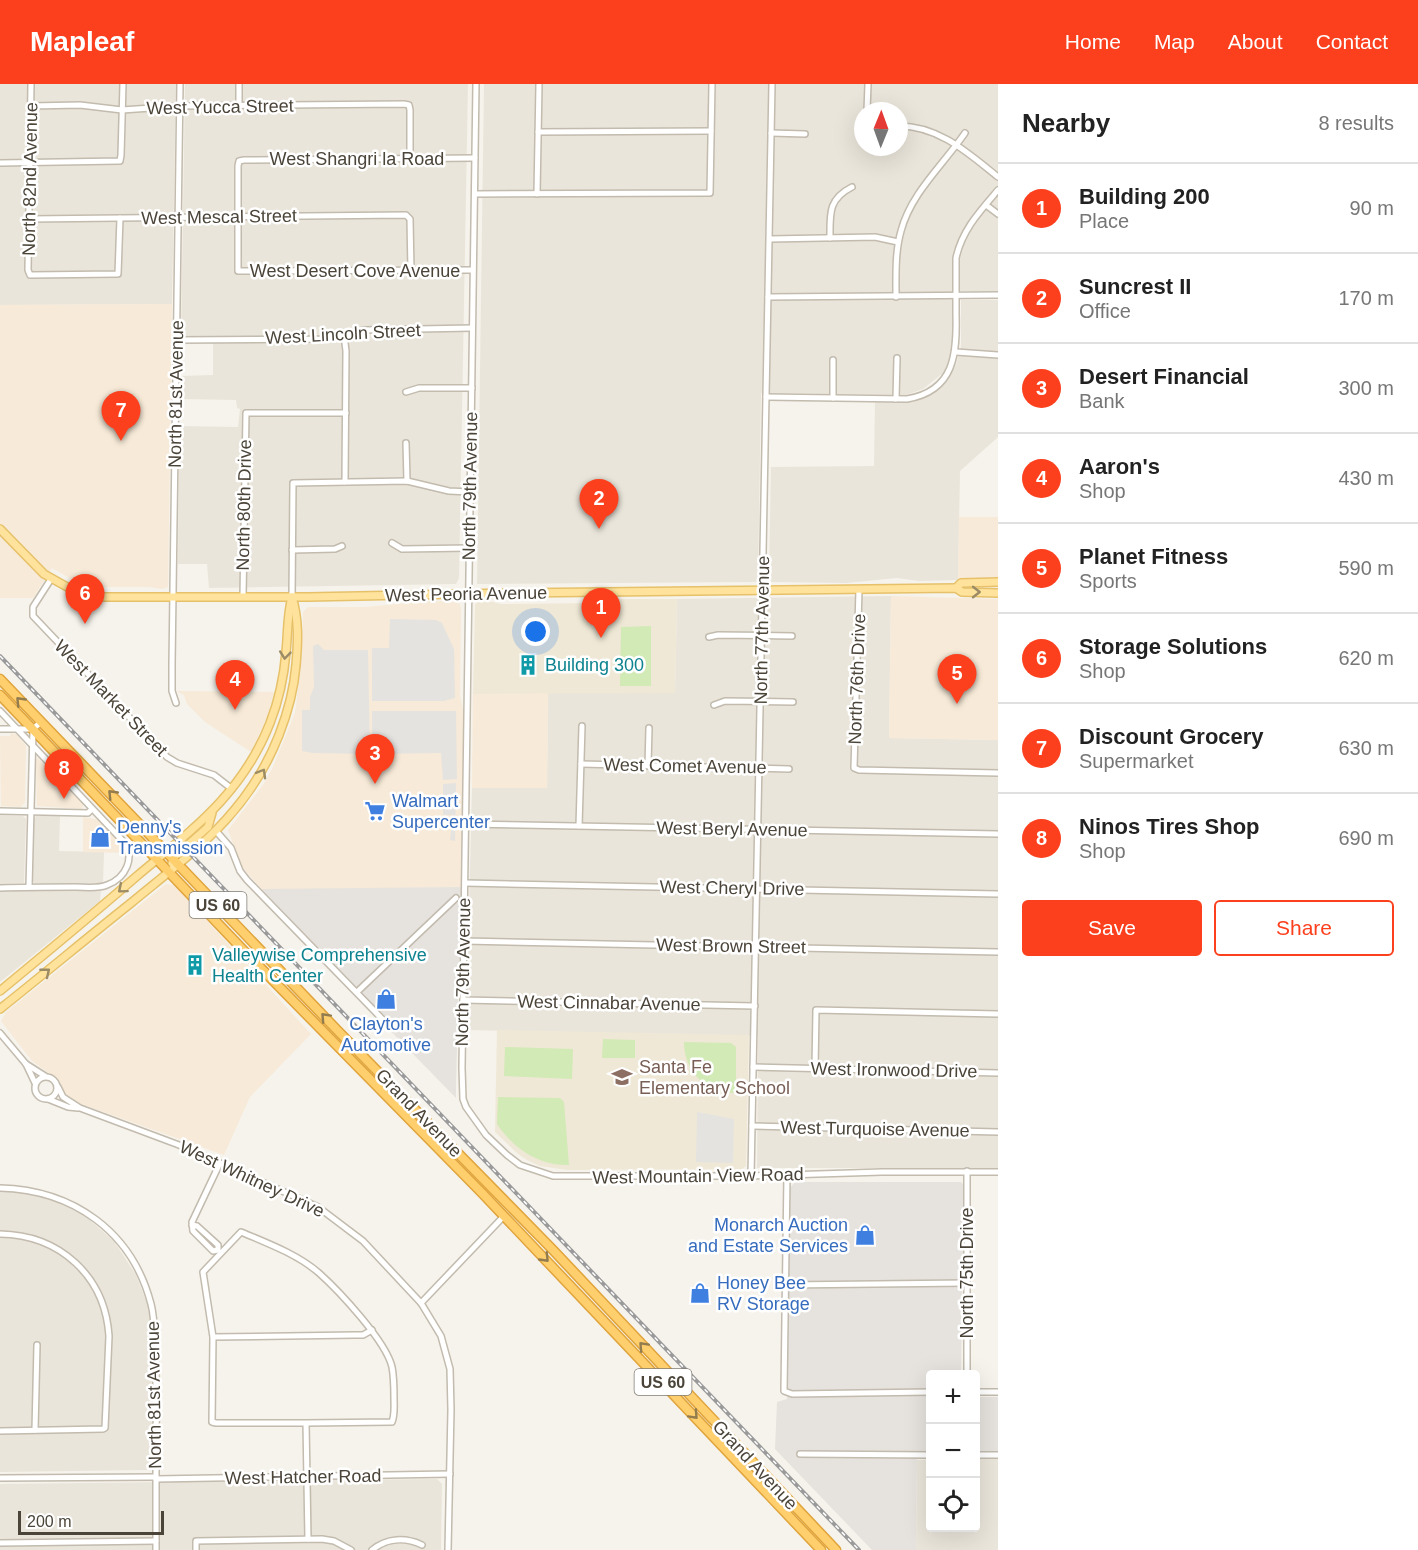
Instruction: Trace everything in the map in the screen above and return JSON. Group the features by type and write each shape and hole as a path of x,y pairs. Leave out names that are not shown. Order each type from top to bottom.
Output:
{"highway":[{"name":"Grand Avenue","path":"0,679 553,1250 836,1550"},
{"name":"Grand Avenue","path":"0,695 157,860 504,1216 821,1550"},
{"path":"732,1456 741,1449"}],"main road":[{"name":"West Peoria Avenue","path":"0,529 51,579 69,588 98,596 292,597 956,588 962,592 998,592"},
{"name":"West Peoria Avenue","path":"956,588 961,583 998,582"},
{"path":"0,1009 169,872 173,858 232,789 260,745 278,697 286,655 288,613 292,597"},
{"path":"0,991 157,860 173,858 216,831 250,793 273,752 288,712 295,681 297,613 292,597"},
{"path":"260,745 273,752"}],"street":[{"name":"North 82nd Avenue","path":"31,84 30,275 118,274 120,218"},
{"path":"0,163 120,161 122,156 123,84"},
{"name":"North 81st Avenue","path":"176,703 172,691 180,84"},
{"path":"239,84 239,105"},
{"name":"North 79th Avenue","path":"462,1068 476,84"},
{"path":"537,194 539,84"},
{"path":"474,194 710,193 711,84"},
{"name":"North 77th Avenue","path":"751,1176 772,84"},
{"path":"867,102 868,84"},
{"name":"West Yucca Street","path":"31,106 80,105 122,110 180,105 409,105 410,159"},
{"path":"908,127 931,131 957,145 998,177"},
{"path":"538,132 711,131"},
{"path":"771,133 805,134"},
{"path":"896,297 898,242 904,219 916,197 965,133"},
{"name":"West Shangri la Road","path":"237,216 239,161 475,159"},
{"path":"830,238 830,216 834,201 852,187"},
{"path":"766,397 896,399 915,398 933,389 948,373 956,352 956,258 958,249 970,224 998,190"},
{"path":"986,205 998,214"},
{"name":"West Desert Cove Avenue","path":"237,216 238,271 473,270"},
{"name":"West Mescal Street","path":"29,219 409,216 411,271"},
{"path":"770,239 882,238 898,242"},
{"path":"768,297 998,295"},
{"name":"West Lincoln Street","path":"177,340 325,339 365,330 472,328"},
{"path":"344,335 345,482"},
{"path":"956,352 998,355"},
{"path":"896,399 897,358"},
{"path":"833,360 833,398"},
{"path":"406,392 419,388 472,388"},
{"name":"North 80th Drive","path":"243,597 246,413 346,412"},
{"path":"406,443 407,482"},
{"path":"292,597 293,483 407,482 449,491 470,492"},
{"path":"392,543 402,549 469,548"},
{"path":"292,550 335,549 342,546"},
{"name":"West Market Street","path":"51,579 33,607 32,613 35,619 167,757 177,763 214,774 232,789"},
{"name":"North 76th Drive","path":"859,589 854,768 859,770 998,773"},
{"path":"709,637 718,635 792,636"},
{"path":"714,705 725,701 793,702"},
{"path":"0,711 130,851 127,868 113,882 105,886 0,888"},
{"path":"0,729 33,729 41,722"},
{"path":"579,826 582,726"},
{"path":"648,766 649,728"},
{"path":"29,887 33,729"},
{"name":"West Comet Avenue","path":"581,764 789,768"},
{"path":"0,811 88,813 92,809"},
{"name":"West Beryl Avenue","path":"466,824 998,834"},
{"path":"216,831 231,848 240,871 247,880 390,1027"},
{"name":"West Cheryl Drive","path":"465,883 998,894"},
{"path":"357,992 456,898"},
{"name":"West Brown Street","path":"464,941 998,951"},
{"name":"West Cinnabar Avenue","path":"463,1000 755,1006"},
{"path":"815,1069 816,1010 998,1014"},
{"name":"West Whitney Drive","path":"0,1033 26,1064 38,1095 68,1107 80,1108"},
{"name":"West Whitney Drive","path":"26,1064 45,1076 53,1078 63,1097 80,1108 179,1145 303,1199 336,1219 363,1241 421,1302 444,1342 451,1380 450,1474"},
{"name":"West Mountain View Road","path":"462,1068 463,1099 471,1115 486,1135 507,1155 520,1165 536,1172 567,1178 998,1172"},
{"name":"West Ironwood Drive","path":"753,1068 998,1073"},
{"path":"35,1085 40,1078 45,1076"},
{"path":"48,1099 54,1096 58,1087"},
{"name":"West Turquoise Avenue","path":"752,1126 998,1132"},
{"path":"220,1163 192,1225 193,1231 201,1240 213,1251 220,1252"},
{"name":"North 75th Drive","path":"967,1171 967,1370"},
{"path":"787,1176 784,1391 792,1394 926,1392"},
{"name":"North 81st Avenue","path":"0,1188 34,1191 60,1198 81,1208 114,1235 131,1258 142,1280 151,1305 155,1331 156,1550"},
{"path":"421,1302 504,1216"},
{"path":"241,1232 288,1253 318,1272 372,1330 392,1365 394,1395 392,1422 212,1422 213,1337 203,1272 220,1252 241,1232"},
{"path":"0,1234 36,1239 75,1261 89,1278 99,1296 109,1336 105,1428 103,1430 0,1431"},
{"path":"784,1285 967,1283"},
{"path":"213,1337 363,1335 372,1330"},
{"path":"35,1430 37,1345"},
{"path":"980,1392 998,1392"},
{"path":"306,1423 308,1539"},
{"path":"800,1454 926,1455"},
{"path":"980,1455 998,1455"},
{"path":"448,1550 450,1474"},
{"name":"West Hatcher Road","path":"0,1478 450,1474"},
{"path":"196,1550 196,1541 308,1539 327,1539 351,1550"},
{"path":"372,1550 387,1540 402,1539 422,1545"},
{"path":"0,1543 156,1540"}],"shaded area":[{"path":"0,84 176,84 172,304 0,305"},
{"path":"185,84 468,84 459,578 456,584 209,588 207,564 178,564 179,426 238,427 240,409 237,408 236,400 181,399 181,376 213,375 213,337 181,336"},
{"path":"484,84 998,84 998,291 952,291 953,348 950,360 943,373 923,389 906,395 761,393 758,578 756,582 477,584"},
{"path":"961,300 998,300 998,437 960,471 958,580 919,581 897,578 846,583 771,582 769,577 771,467 874,466 875,402 920,400 947,380 956,365 961,346"},
{"path":"172,304 168,587 162,589 101,587 75,581 52,568 33,598 0,598 0,305"},
{"path":"959,517 998,517 998,577 958,580"},
{"path":"891,596 889,738 998,740 998,1168 757,1168 758,1036 466,1030 472,788 547,788 548,693 675,693 677,599"},
{"path":"891,596 998,599 998,740 889,738"},
{"path":"610,599 677,599 675,693 473,694 475,605 477,601 484,600 501,604 593,603"},
{"path":"428,601 455,601 461,608 460,695 464,714 461,887 262,890 242,867 228,830 263,785 295,713 301,664 303,612 308,607 366,607"},
{"path":"390,619 436,620 442,623 454,649 455,698 444,701 372,701 372,648 389,648"},
{"path":"318,644 324,650 368,650 370,754 302,751 302,710 310,710 310,697 314,687 313,646"},
{"path":"176,691 274,692 267,717 251,752 205,722 187,704 184,695"},
{"path":"548,693 547,788 472,788 473,694"},
{"path":"372,711 456,711 457,779 443,780 441,753 372,754"},
{"path":"11,733 17,735 26,746 25,802 21,807 1,806 0,736 10,736"},
{"path":"38,758 83,804 82,809 37,806 36,760"},
{"path":"456,783 455,841 450,840 453,815 443,815 443,784"},
{"path":"0,815 23,816 26,819 24,883 0,884"},
{"path":"36,816 60,816 59,851 104,852 103,884 34,883 32,878 33,820"},
{"path":"83,817 100,820 124,845 128,853 83,852"},
{"path":"166,884 173,885 179,890 311,1034 250,1097 224,1155 70,1100 49,1073 32,1061 1,1021 6,1012"},
{"path":"461,887 456,1098 257,894 263,889"},
{"path":"101,890 100,901 0,982 0,891"},
{"name":"Santa Fe Elementary School","path":"497,1030 749,1035 746,1166 742,1169 567,1170 540,1166 527,1160 495,1132"},
{"path":"697,1112 734,1119 733,1163 696,1162"},
{"path":"795,1182 961,1182 964,1185 961,1370 926,1370 926,1452 917,1452 916,1550 872,1550 775,1449 777,1402 787,1399 790,1188"},
{"path":"0,1191 27,1192 70,1207 84,1215 114,1241 136,1275 148,1306 152,1334 151,1353 154,1376 152,1465 147,1470 0,1472"},
{"path":"980,1397 998,1397 998,1451 980,1451"},
{"path":"980,1459 998,1459 998,1550 916,1550 917,1460 926,1460 926,1532 980,1532"},
{"path":"437,1479 442,1484 441,1550 0,1550 0,1484"}],"green space":[{"path":"651,626 651,686 620,686 621,627"},
{"path":"603,1039 635,1040 635,1058 602,1058"},
{"path":"684,1042 731,1043 736,1047 736,1093 715,1089 699,1079 688,1063"},
{"path":"505,1047 573,1049 572,1079 504,1076"},
{"path":"498,1097 560,1098 564,1102 569,1165 547,1163 528,1154 511,1141 497,1124"}],"railway":[{"path":"0,656 859,1550"}],"place":[{"name":"Discount Grocery","path":"121,441"},
{"name":"Suncrest II","path":"599,529"},
{"name":"Storage Solutions","path":"85,624"},
{"name":"Building 200","path":"601,638"},
{"name":"Building 300","path":"528,665"},
{"name":"Planet Fitness","path":"957,704"},
{"name":"Aaron's","path":"235,710"},
{"name":"Desert Financial","path":"375,784"},
{"name":"Ninos Tires Shop","path":"64,799"},
{"name":"Walmart Supercenter","path":"375,811"},
{"name":"Denny's Transmission","path":"100,837"},
{"name":"Valleywise Comprehensive Health Center","path":"195,965"},
{"name":"Clayton's Automotive","path":"386,999"},
{"name":"Santa Fe Elementary School","path":"622,1077"},
{"name":"Monarch Auction and Estate Services","path":"865,1235"},
{"name":"Honey Bee RV Storage","path":"700,1293"}]}
